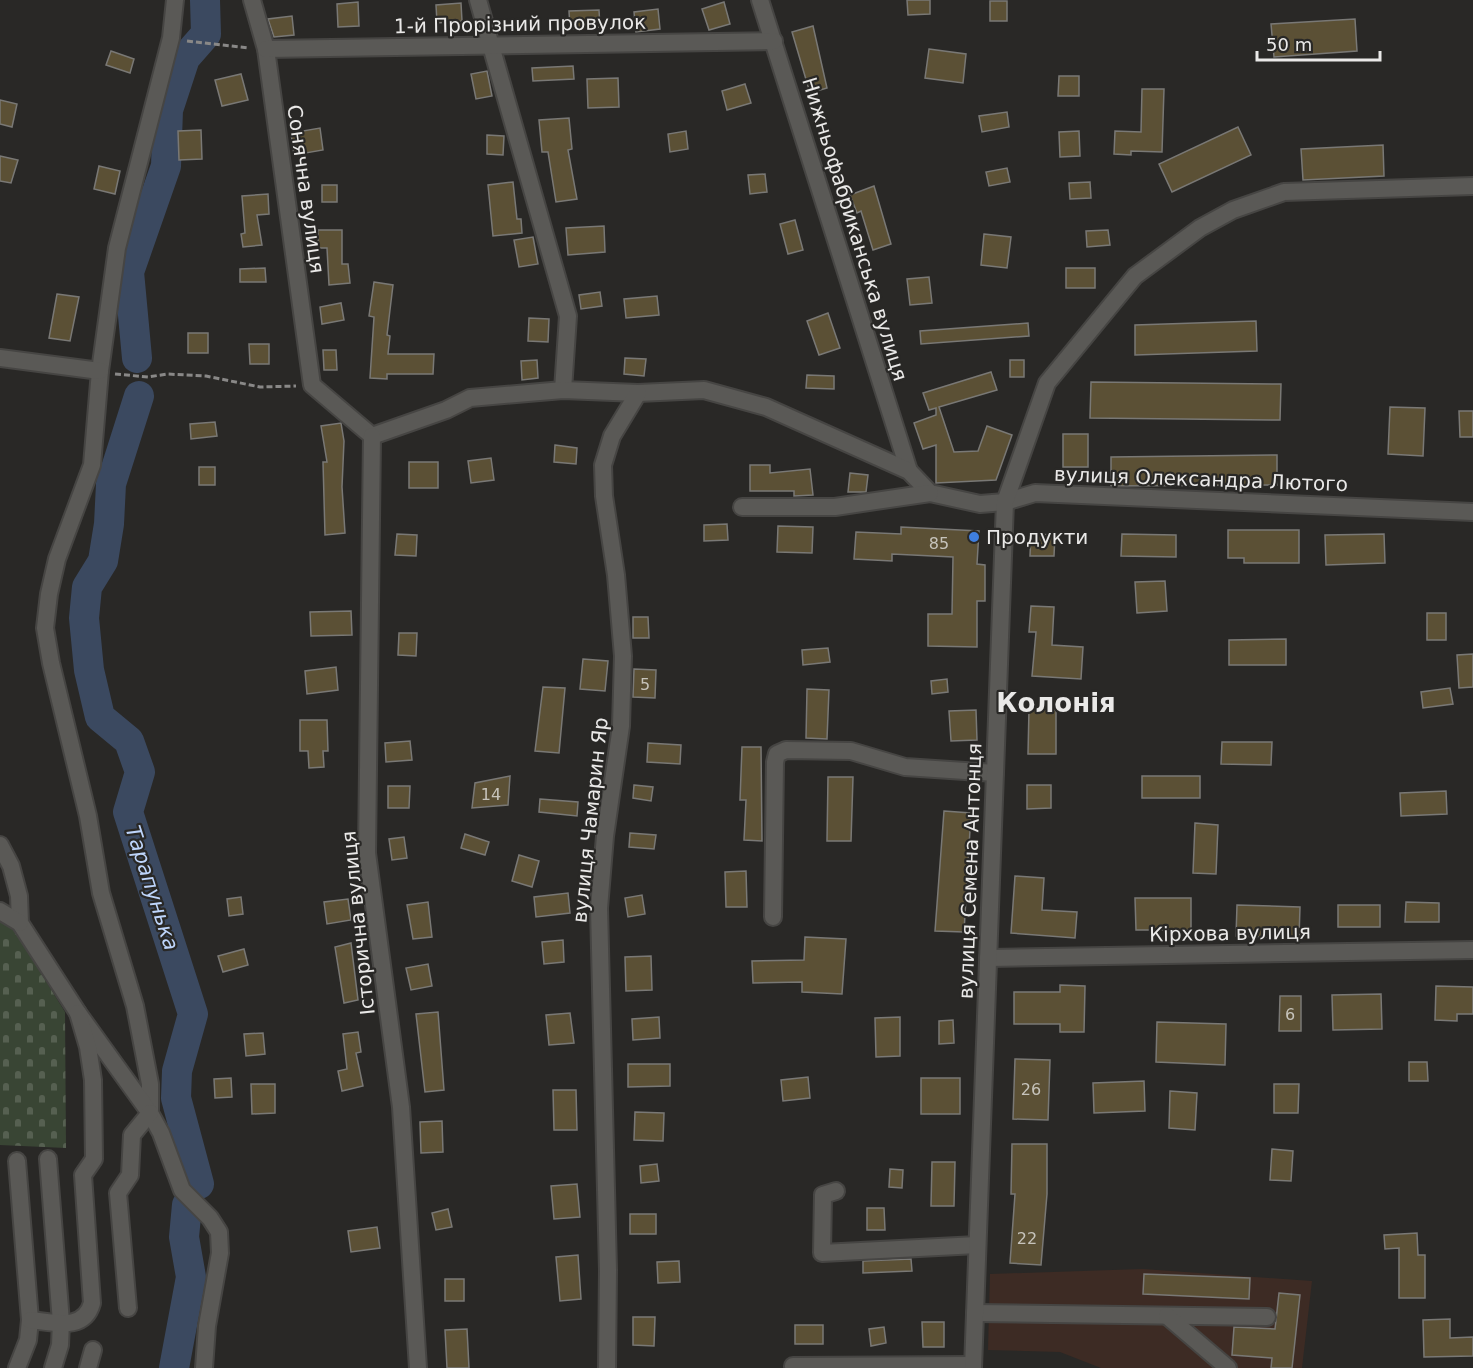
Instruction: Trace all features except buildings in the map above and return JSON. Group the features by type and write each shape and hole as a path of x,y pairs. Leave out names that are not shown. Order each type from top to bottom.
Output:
{"street":[{"path":"128,1308 118,1193 130,1175 132,1135 150,1113 150,1083 135,1006 101,893 88,816 51,663 45,628 49,594 57,559 92,465 100,372 117,248 171,38 176,0"},
{"name":"Сонячна вулиця","path":"252,0 266,49 312,385"},
{"path":"478,0 568,316 563,390"},
{"name":"Нижньофабриканська вулиця","path":"760,0 909,471"},
{"name":"1-й Прорізний провулок","path":"266,49 774,41"},
{"name":"вулиця Семена Антонця","path":"973,1367 1005,502 1047,383 1135,276 1200,228 1233,210 1284,192 1473,186"},
{"path":"0,358 100,372"},
{"path":"312,385 372,436 446,410 470,398 563,390 638,393 704,390 766,407 909,471 930,493"},
{"name":"вулиця Чамарин Яр","path":"607,1368 608,1270 599,908 605,836 621,726 623,656 616,575 604,496 603,465 612,436 638,393"},
{"name":"Історична вулиця","path":"372,436 367,853 400,1107 418,1368"},
{"name":"вулиця Олександра Лютого","path":"742,507 835,507 930,493 980,504 1005,502 1035,494 1473,512"},
{"path":"773,917 774,762 777,754 786,750 850,751 905,767 995,773"},
{"path":"0,845 11,866 19,896 20,923"},
{"path":"0,912 20,923 78,1013 150,1113 182,1190 210,1218 219,1232 220,1253 207,1326 204,1368"},
{"name":"Кірхова вулиця","path":"988,958 1473,951"},
{"path":"30,1320 77,1323 86,1317 91,1307 93,1292 83,1175 94,1159 93,1080 88,1047 78,1013"},
{"path":"48,1160 61,1322 60,1345 53,1368"},
{"path":"17,1161 30,1320 28,1340 17,1368"},
{"path":"836,1191 823,1195 822,1253 977,1245"},
{"path":"975,1313 1267,1317"},
{"path":"1167,1316 1228,1368"},
{"path":"88,1368 93,1350"},
{"path":"793,1366 973,1367"}],"path":[{"path":"191,42 266,49"},
{"path":"100,372 148,377 206,376 260,387 312,385"}],"shaded area":[{"path":"1143,1269 1312,1281 1302,1368 1101,1368 1060,1352 988,1350 990,1274"}],"green space":[{"path":"0,918 12,926 65,1012 66,1148 0,1145"}],"waterway":[{"name":"Тарапунька","path":"137,358 129,272 166,166 168,110 185,58 206,34 205,0"},
{"name":"Тарапунька","path":"139,396 111,484 109,524 103,561 87,587 84,618 89,670 100,717 129,741 140,772 128,812 193,1014 177,1071 176,1098 199,1184"},
{"name":"Тарапунька","path":"174,1368 191,1277 184,1237 187,1205"}],"place":[{"name":"Продукти","path":"974,537"}],"district":[{"name":"Колонія","path":"1056,703"}]}
